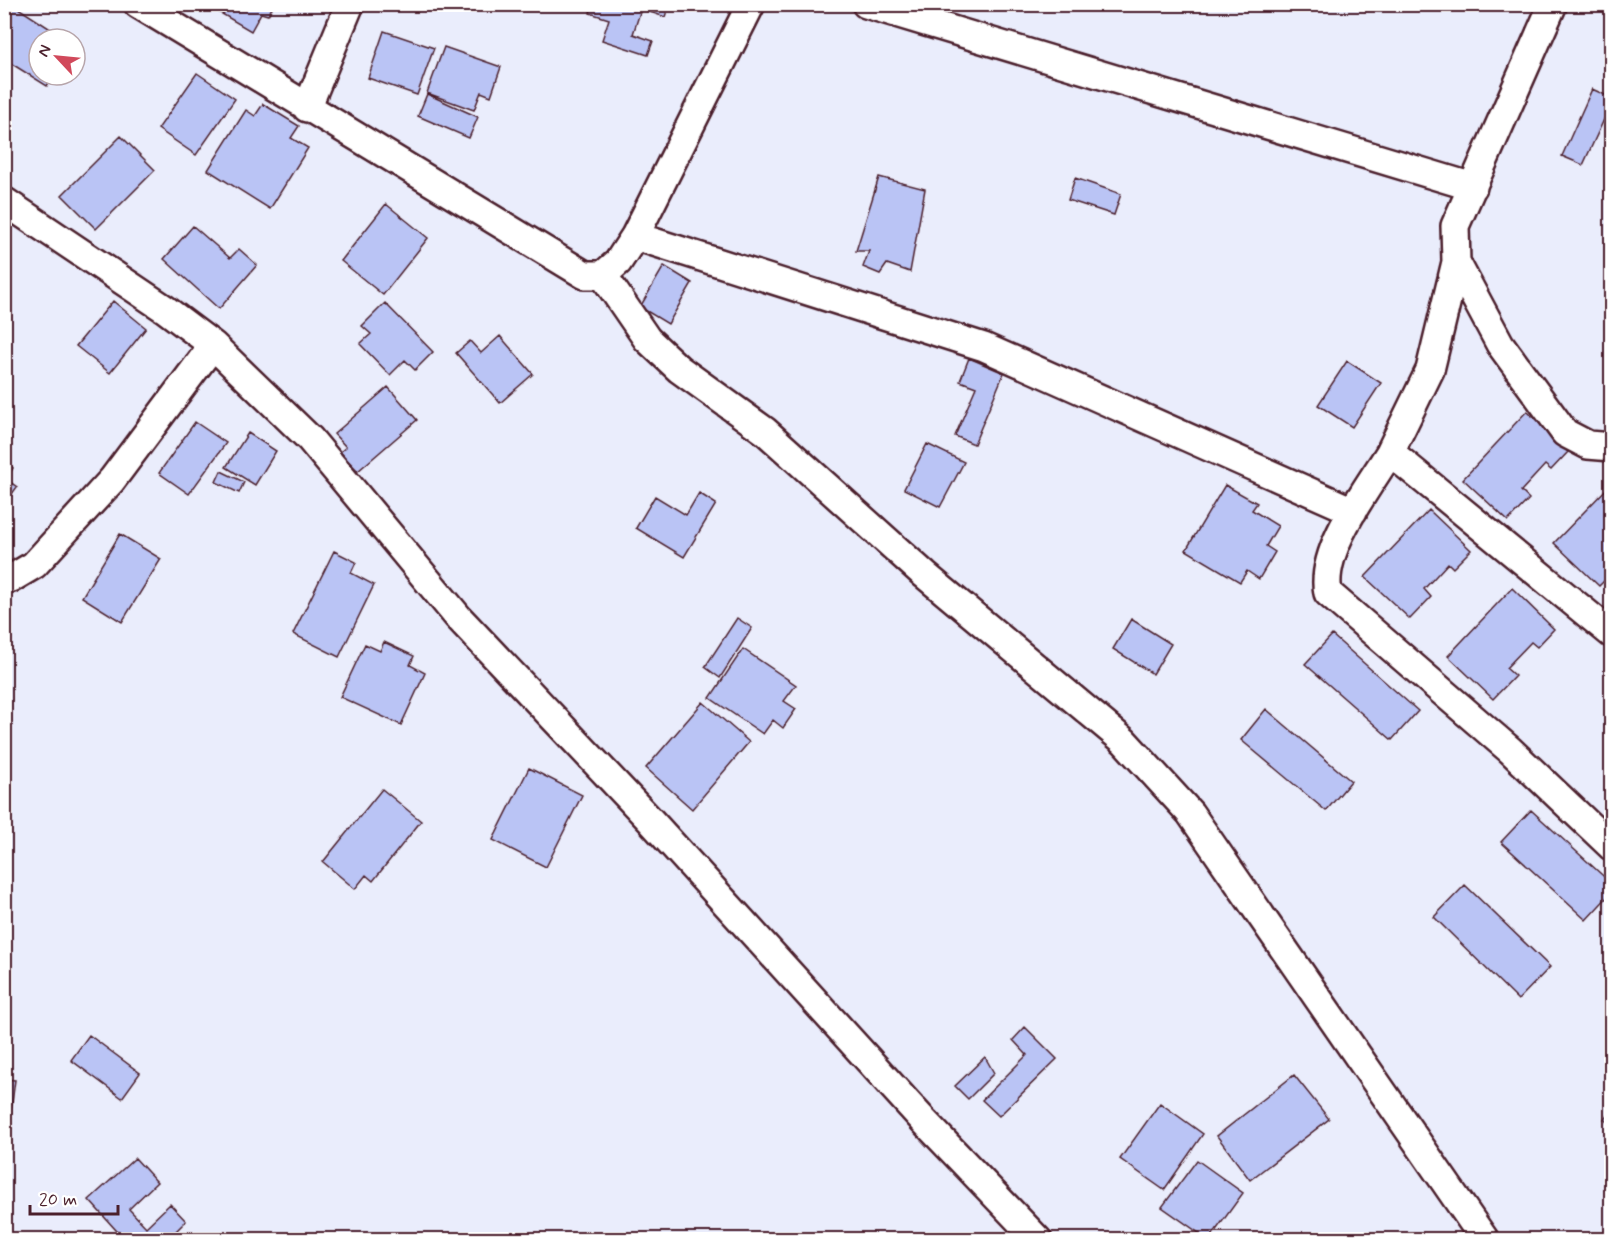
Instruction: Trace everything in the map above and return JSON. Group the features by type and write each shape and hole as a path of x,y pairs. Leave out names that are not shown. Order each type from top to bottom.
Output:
{"street":[{"path":"138,4 585,275 603,275 618,262 635,236 751,4"},
{"path":"307,108 350,4"},
{"path":"866,4 1473,187"},
{"path":"1553,4 1455,226 1456,262 1430,370 1390,452 1353,511 1328,563 1325,579 1328,592 1510,750 1611,847"},
{"path":"4,201 165,309 213,345 310,438 458,617 651,821 924,1121 1038,1239"},
{"path":"635,236 984,347 1353,511"},
{"path":"1456,262 1500,345 1565,433 1588,445 1611,447"},
{"path":"603,275 646,339 679,369 765,431 925,575 1124,741 1190,813 1485,1239"},
{"path":"4,577 12,578 34,565 104,488 213,345"},
{"path":"1390,452 1611,634"}],"building":[{"path":"4,4 12,4 47,27 27,27 27,73 4,59"},
{"path":"205,4 274,4 268,15 261,13 251,31"},
{"path":"592,4 669,4 665,17 641,9 633,34 653,41 648,55 602,40 609,19 590,13"},
{"path":"384,31 434,48 417,95 368,78"},
{"path":"444,47 501,67 491,96 481,92 474,110 427,93"},
{"path":"197,73 235,99 196,155 158,129"},
{"path":"1592,89 1612,98 1612,102 1583,165 1562,156"},
{"path":"427,94 478,117 469,138 418,116"},
{"path":"263,104 299,126 291,138 308,148 270,209 208,170 246,110 255,116"},
{"path":"121,136 155,170 96,229 62,195"},
{"path":"879,177 925,189 910,272 887,264 880,274 863,267 869,251 856,251"},
{"path":"1075,178 1121,194 1114,215 1068,200"},
{"path":"386,204 428,238 383,295 341,261"},
{"path":"193,226 230,258 239,249 257,265 219,309 164,259"},
{"path":"664,266 692,283 668,324 640,307"},
{"path":"113,301 146,328 110,373 76,346"},
{"path":"385,303 433,352 415,370 405,360 390,375 360,344 371,334 362,326"},
{"path":"500,336 533,374 500,403 456,353 470,341 481,353"},
{"path":"969,358 1004,373 974,444 955,436 976,387 960,381"},
{"path":"1347,361 1381,383 1352,427 1318,405"},
{"path":"388,387 417,420 358,471 340,452 346,447 334,434"},
{"path":"1527,411 1568,452 1551,470 1545,465 1521,491 1529,499 1508,521 1463,479"},
{"path":"195,422 226,443 189,494 159,473"},
{"path":"248,433 276,451 255,485 226,467"},
{"path":"927,444 964,462 940,507 904,489"},
{"path":"4,461 13,468 6,479 17,487 4,505"},
{"path":"221,471 244,482 239,493 216,482"},
{"path":"1612,483 1612,573 1599,586 1554,543"},
{"path":"1225,485 1257,503 1252,510 1278,526 1266,546 1275,552 1259,579 1247,571 1240,582 1186,550"},
{"path":"699,493 716,504 684,557 636,528 655,496 686,515"},
{"path":"1429,510 1471,550 1453,568 1448,563 1424,589 1431,597 1410,619 1365,577"},
{"path":"120,534 161,559 122,622 82,597"},
{"path":"334,551 356,562 351,573 374,585 339,657 293,634"},
{"path":"1512,588 1554,629 1537,647 1531,642 1506,668 1515,676 1493,699 1448,656"},
{"path":"737,618 752,628 720,678 705,667"},
{"path":"1131,619 1171,644 1153,674 1113,649"},
{"path":"1332,635 1418,711 1392,740 1305,664"},
{"path":"384,642 414,656 410,665 425,673 401,725 340,697 365,644 380,651"},
{"path":"743,649 796,685 784,701 796,709 783,728 773,720 763,734 710,698"},
{"path":"703,702 749,742 692,809 646,768"},
{"path":"1266,709 1351,781 1326,811 1241,740"},
{"path":"529,768 582,795 546,867 493,840"},
{"path":"382,789 421,821 373,881 366,875 355,889 323,862"},
{"path":"1531,810 1612,884 1612,892 1586,920 1501,842"},
{"path":"1465,885 1550,967 1518,1000 1434,917"},
{"path":"1025,1027 1057,1059 999,1116 982,1100 1027,1055 1013,1040"},
{"path":"89,1035 140,1073 122,1098 71,1060"},
{"path":"985,1057 994,1073 968,1099 955,1086"},
{"path":"1294,1075 1329,1119 1250,1180 1217,1136"},
{"path":"4,1079 15,1080 4,1164"},
{"path":"1160,1103 1203,1134 1164,1190 1120,1159"},
{"path":"1612,1111 1612,1127 1604,1119"},
{"path":"135,1158 157,1182 129,1209 146,1227 170,1204 186,1221 167,1240 125,1240 89,1200"},
{"path":"1197,1160 1243,1193 1209,1240 1162,1207"}]}
